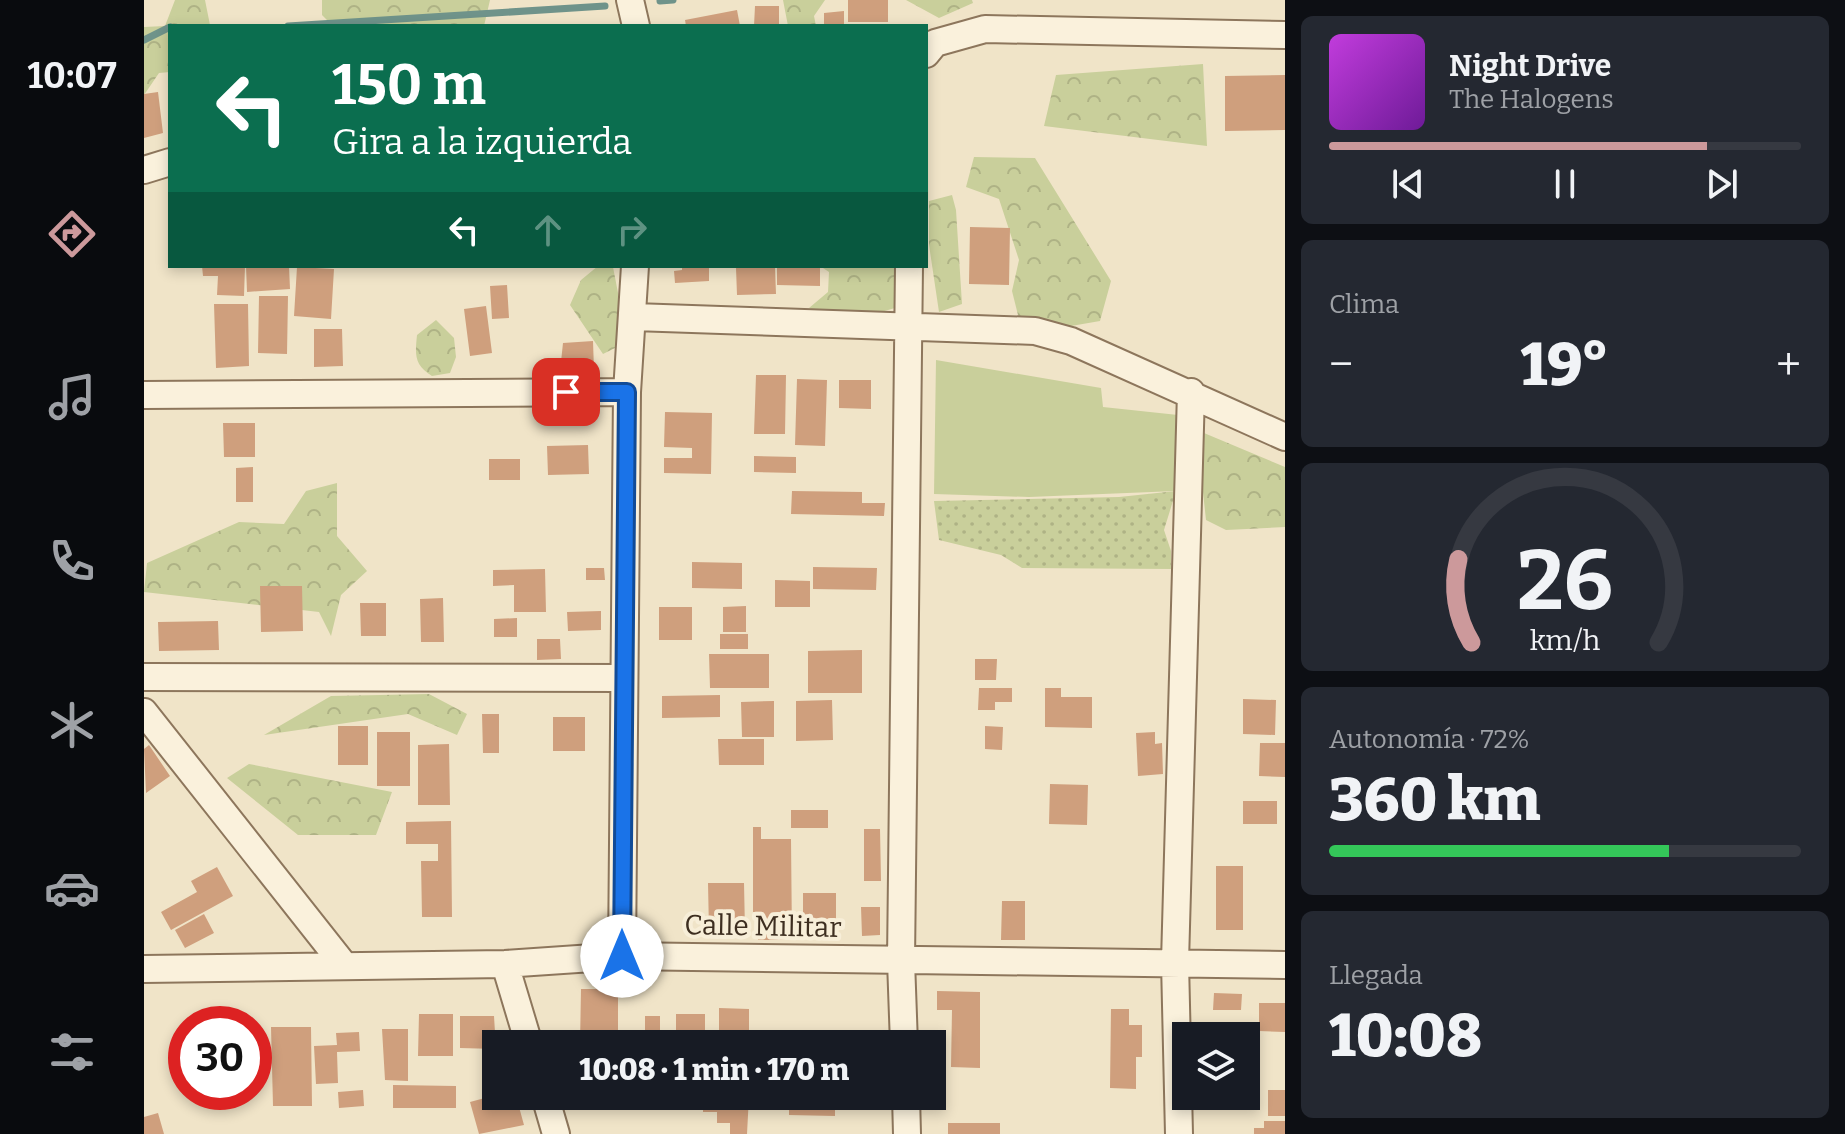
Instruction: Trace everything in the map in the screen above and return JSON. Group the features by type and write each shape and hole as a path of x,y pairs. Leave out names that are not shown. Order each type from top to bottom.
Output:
{"street":[{"path":"630,0 636,24"},
{"path":"928,52 935,43 985,29 1285,35"},
{"path":"144,170 168,163"},
{"path":"622,956 627,392 635,268"},
{"path":"903,1030 901,961 909,268"},
{"path":"634,317 907,324 1035,331 1071,341 1191,392 1285,437"},
{"path":"144,395 627,392"},
{"path":"1179,1134 1175,962 1191,392"},
{"path":"144,677 623,678"},
{"path":"144,712 344,965"},
{"name":"Calle Militar","path":"144,969 505,964 622,956 1285,965"},
{"path":"505,964 525,1030"},
{"path":"549,1110 556,1134"},
{"path":"906,1110 907,1134"}],"green space":[{"path":"175,0 205,0 210,24 168,24 168,72 159,73 144,95 144,27 165,26"},
{"path":"322,0 490,0 484,24 331,24 322,15"},
{"path":"783,0 825,0 814,16 816,24 788,24"},
{"path":"906,0 972,0 973,3 939,18"},
{"path":"1203,64 1207,146 1044,126 1056,75"},
{"path":"974,157 1035,158 1111,281 1100,321 1048,330 1019,319 1012,291 1019,260 999,199 966,187"},
{"path":"952,195 956,210 962,304 939,312 929,245 929,201"},
{"path":"596,268 613,268 619,298 619,346 603,354 570,305 581,280"},
{"path":"823,268 902,268 901,306 878,313 844,317 809,308 828,292 829,272"},
{"path":"436,320 454,338 456,357 450,373 432,376 419,363 416,342 417,335"},
{"path":"936,360 1101,388 1103,407 1178,415 1176,491 1029,497 934,494"},
{"path":"1204,433 1285,467 1285,527 1226,530 1206,520 1202,483"},
{"path":"337,483 337,536 367,571 341,595 331,636 319,612 144,592 147,563 239,522 284,524 306,491"},
{"path":"1176,491 1164,530 1171,551 1171,569 1022,568 1001,555 939,540 934,501 1119,497"},
{"path":"429,694 467,714 457,735 408,714 264,735 331,696"},
{"path":"249,764 392,792 376,835 298,835 227,778"}],"building":[{"path":"848,0 888,0 888,22 848,22"},
{"path":"755,6 779,6 779,24 754,24"},
{"path":"737,10 740,24 686,24 685,20"},
{"path":"844,11 844,24 824,24 824,13"},
{"path":"1285,75 1285,130 1225,131 1225,76"},
{"path":"158,92 163,133 144,138 144,94"},
{"path":"970,227 1010,228 1009,285 969,284"},
{"path":"202,268 245,268 244,296 217,295 218,276 203,276"},
{"path":"246,268 289,268 290,289 247,292"},
{"path":"297,268 334,269 331,319 294,316"},
{"path":"709,268 709,281 675,283 674,271"},
{"path":"736,268 775,268 776,294 737,295"},
{"path":"777,268 820,268 820,286 777,285"},
{"path":"507,285 509,318 492,319 490,286"},
{"path":"259,296 288,296 287,354 258,353"},
{"path":"214,304 248,304 249,366 216,368"},
{"path":"486,306 492,353 470,356 464,309"},
{"path":"314,329 342,329 343,366 314,367"},
{"path":"593,341 594,370 560,371 563,343"},
{"path":"756,375 786,375 785,434 754,434"},
{"path":"797,379 827,380 825,446 795,445"},
{"path":"839,380 871,380 871,409 839,408"},
{"path":"665,412 712,413 711,474 664,473 664,458 692,458 692,448 664,447"},
{"path":"223,423 255,423 255,457 224,457"},
{"path":"588,445 589,474 548,475 547,446"},
{"path":"754,456 796,457 796,473 754,472"},
{"path":"489,459 520,459 520,480 489,480"},
{"path":"253,467 253,502 236,502 236,468"},
{"path":"792,491 862,492 862,503 885,503 884,516 791,514"},
{"path":"692,562 742,563 742,589 692,588"},
{"path":"813,567 877,568 876,590 813,589"},
{"path":"586,568 604,568 605,580 586,580"},
{"path":"545,569 546,612 514,612 514,585 493,586 493,570"},
{"path":"775,580 810,581 810,607 775,607"},
{"path":"260,586 302,586 303,631 261,632"},
{"path":"443,598 444,642 421,642 420,599"},
{"path":"360,603 386,603 386,636 361,636"},
{"path":"746,606 746,632 723,632 723,607"},
{"path":"659,607 692,607 692,640 659,640"},
{"path":"601,611 601,630 568,631 567,612"},
{"path":"517,618 517,637 494,637 494,619"},
{"path":"218,621 219,650 159,651 158,622"},
{"path":"720,634 748,634 748,649 720,649"},
{"path":"537,639 560,639 561,659 537,660"},
{"path":"862,650 862,693 808,693 808,651"},
{"path":"709,654 769,654 769,688 710,688"},
{"path":"975,659 997,659 996,680 975,680"},
{"path":"979,688 1012,688 1012,702 995,702 995,710 978,710"},
{"path":"1045,688 1061,688 1061,697 1092,697 1092,728 1045,727"},
{"path":"720,695 720,717 662,718 662,696"},
{"path":"1243,699 1276,700 1275,735 1243,734"},
{"path":"832,700 833,740 796,741 796,701"},
{"path":"774,701 774,737 742,737 741,702"},
{"path":"482,714 499,714 499,753 483,753"},
{"path":"553,717 585,717 585,751 553,751"},
{"path":"338,726 368,726 368,765 338,765"},
{"path":"985,726 1003,727 1002,750 985,749"},
{"path":"377,732 410,732 410,786 377,786"},
{"path":"1155,732 1155,744 1162,743 1163,774 1138,776 1136,733"},
{"path":"718,739 764,739 764,765 719,765"},
{"path":"1260,743 1285,743 1285,777 1259,776"},
{"path":"449,744 450,805 418,805 418,745"},
{"path":"149,745 170,776 146,793 144,749"},
{"path":"1050,784 1088,785 1087,825 1049,824"},
{"path":"1243,801 1277,801 1277,824 1243,824"},
{"path":"791,810 828,810 828,828 791,828"},
{"path":"451,821 452,917 422,917 421,861 438,861 438,844 406,844 406,822"},
{"path":"753,827 761,827 761,839 791,839 792,940 758,940 758,912 753,912"},
{"path":"864,829 880,829 881,881 864,881"},
{"path":"1216,866 1243,866 1243,930 1216,930"},
{"path":"217,867 233,896 171,930 161,912 197,892 191,881"},
{"path":"708,883 744,883 745,931 709,931"},
{"path":"803,893 836,893 836,927 803,928"},
{"path":"1002,901 1025,901 1025,940 1001,940"},
{"path":"861,907 880,907 880,935 862,936"},
{"path":"204,914 214,933 185,948 175,930"},
{"path":"581,989 618,989 618,1030 580,1030"},
{"path":"937,991 980,992 980,1068 951,1067 952,1010 937,1010"},
{"path":"1214,993 1242,994 1241,1010 1213,1010"},
{"path":"1259,1003 1285,1003 1285,1032 1260,1031"},
{"path":"719,1008 749,1009 749,1030 719,1030"},
{"path":"1111,1009 1129,1009 1129,1025 1142,1025 1142,1057 1136,1057 1136,1089 1110,1088"},
{"path":"419,1014 453,1014 453,1056 418,1056"},
{"path":"676,1014 705,1014 705,1030 676,1030"},
{"path":"460,1016 494,1016 495,1030 482,1030 482,1049 460,1048"},
{"path":"645,1016 660,1016 660,1030 645,1030"},
{"path":"272,1027 311,1027 312,1106 273,1106"},
{"path":"382,1029 408,1029 408,1081 385,1080"},
{"path":"359,1032 360,1051 337,1052 338,1083 316,1084 314,1046 337,1045 336,1033"},
{"path":"393,1085 456,1086 456,1108 393,1108"},
{"path":"363,1090 364,1106 339,1108 338,1092"},
{"path":"1268,1090 1285,1090 1285,1116 1268,1116"},
{"path":"482,1099 482,1110 520,1110 524,1125 479,1134 470,1102"},
{"path":"748,1110 747,1134 730,1134 730,1123 717,1123 717,1112 703,1112"},
{"path":"789,1110 835,1110 835,1116 789,1115"},
{"path":"158,1113 164,1134 144,1134 144,1117"},
{"path":"1264,1121 1285,1121 1285,1134 1254,1134 1254,1128 1264,1128"},
{"path":"948,1123 1000,1123 1000,1134 948,1134"}],"waterway":[{"path":"660,1 673,0"},
{"path":"320,24 605,6"},
{"path":"144,40 168,28"}],"route":[{"path":"566,392 627,392 622,956"}]}
